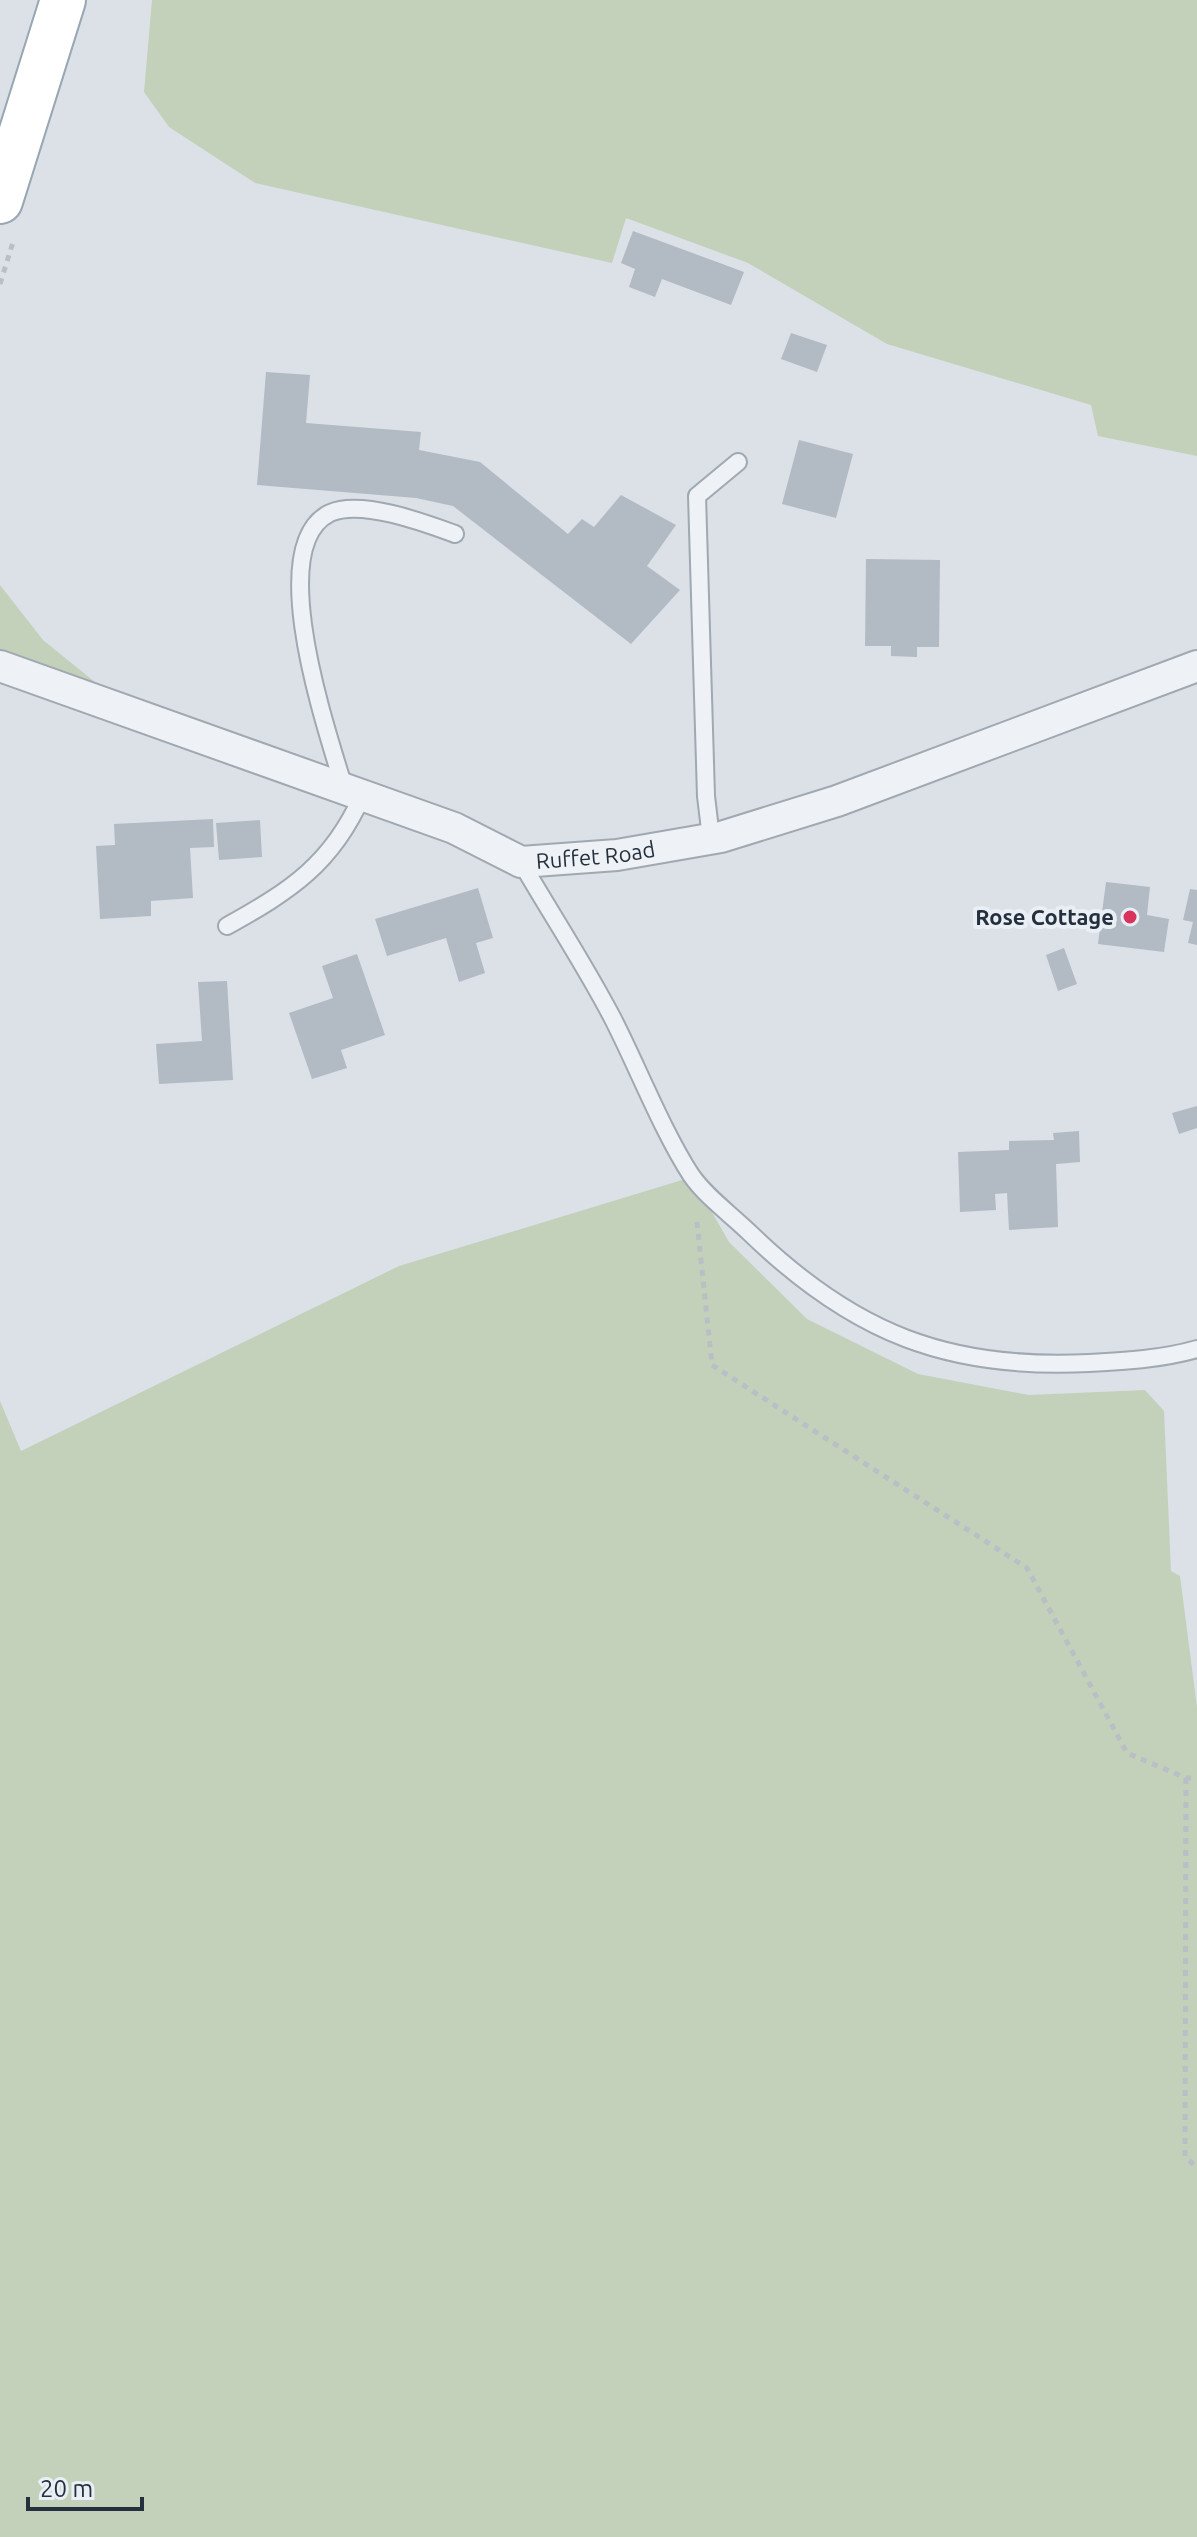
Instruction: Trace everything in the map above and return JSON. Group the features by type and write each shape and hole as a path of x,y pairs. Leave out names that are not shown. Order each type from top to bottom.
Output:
{"main road":[{"path":"0,201 63,0"}],"street":[{"name":"Ruffet Road","path":"0,666 454,828 521,862 617,855 711,838 837,801 1197,666"}],"lane":[{"path":"711,838 706,796 697,496 738,462"},
{"path":"227,926 286,893 319,865 343,834 354,793 317,693 300,599 304,543 315,525 332,512 359,510 418,520 455,534"},
{"path":"521,862 610,1015 692,1177 764,1247 824,1295 879,1329 951,1355 1009,1364 1170,1357 1197,1349"}],"path":[{"path":"692,1177 712,1365 1027,1568 1127,1753 1186,1778 1197,1778"},
{"path":"1186,1778 1185,2156 1197,2168"}],"green space":[{"path":"152,0 1197,0 1197,456 1098,436 1091,405 887,344 748,263 626,218 612,263 255,183 169,127 144,92"},
{"path":"0,585 43,640 106,691 0,657"},
{"path":"692,1177 729,1242 807,1319 918,1374 1029,1395 1145,1390 1164,1411 1171,1571 1180,1576 1197,1707 1197,2537 0,2537 0,1401 21,1451 399,1266"}],"building":[{"path":"633,231 744,272 731,305 662,279 655,297 629,287 635,269 621,263"},
{"path":"791,333 827,345 817,372 781,359"},
{"path":"266,372 310,375 306,423 421,432 419,450 480,462 568,534 582,519 594,527 621,495 676,525 647,566 680,590 631,644 453,506 416,498 257,485"},
{"path":"799,440 853,454 836,518 782,504"},
{"path":"866,559 940,560 939,647 917,647 917,657 891,656 891,646 865,646"},
{"path":"213,819 214,847 190,848 193,898 151,901 151,916 100,919 96,846 115,845 114,824"},
{"path":"260,820 262,857 219,860 216,823"},
{"name":"Rose Cottage","path":"1106,882 1150,887 1147,915 1169,919 1164,952 1098,944"},
{"path":"478,888 493,938 476,943 485,973 459,982 446,938 387,956 375,919"},
{"path":"1190,889 1197,890 1197,945 1188,943 1193,922 1183,920"},
{"path":"1064,948 1077,984 1058,991 1046,955"},
{"path":"357,954 385,1035 341,1050 347,1068 312,1079 289,1013 333,998 322,966"},
{"path":"227,981 233,1080 159,1084 156,1044 202,1041 198,982"},
{"path":"1197,1106 1197,1128 1179,1134 1172,1113"},
{"path":"1079,1131 1080,1162 1056,1164 1058,1227 1009,1230 1007,1193 995,1194 996,1210 960,1212 958,1152 1009,1150 1009,1141 1054,1140 1053,1133"}],"place":[{"name":"Rose Cottage","path":"1130,917"}]}
